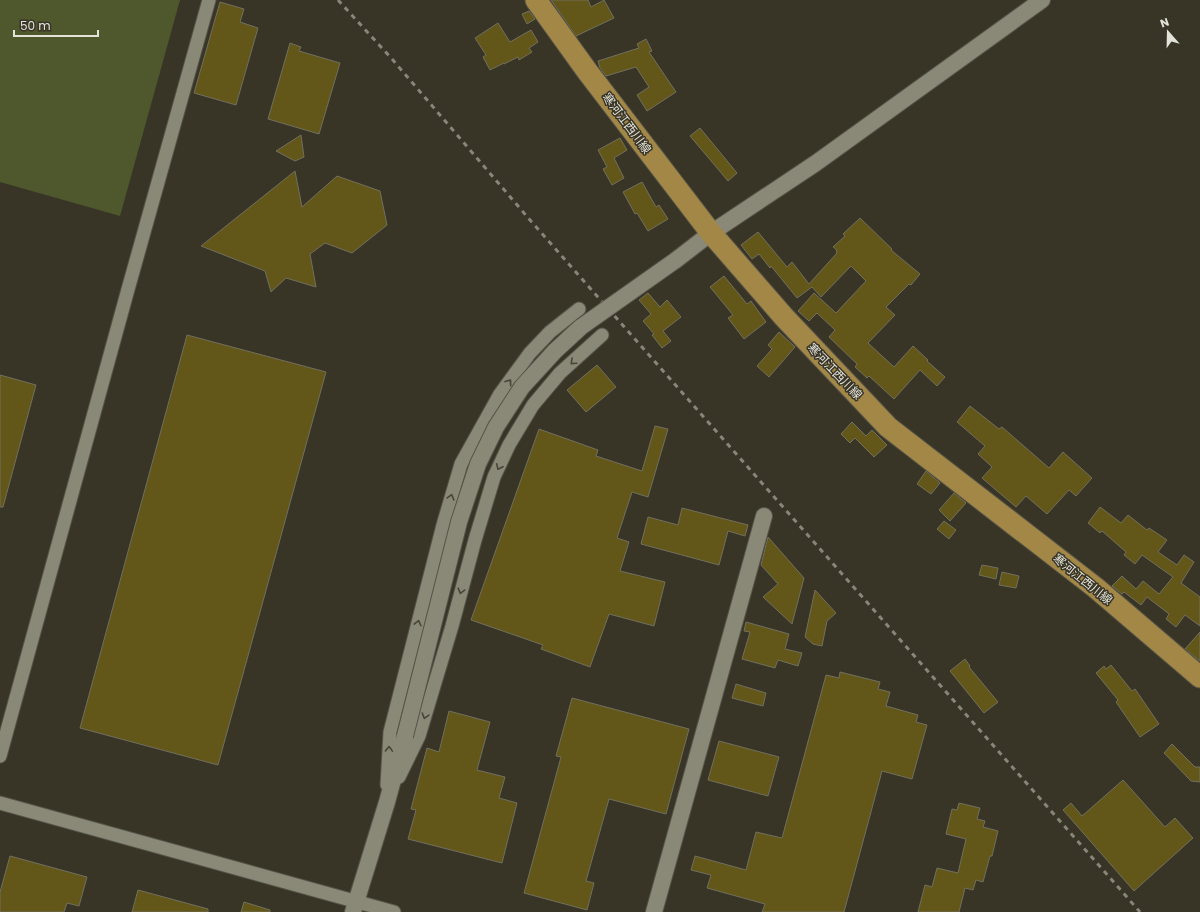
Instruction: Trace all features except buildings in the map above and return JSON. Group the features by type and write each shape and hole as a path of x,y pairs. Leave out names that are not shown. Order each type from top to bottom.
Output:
{"main road":[{"name":"寒河江西川線","path":"536,0 587,71 711,233 784,317 888,427 1096,588 1200,677"}],"street":[{"path":"0,756 209,0"},
{"path":"354,907 387,802 405,736 459,522 478,464 496,427 522,387 555,351 581,327 676,260 711,233 816,163 1042,0"},
{"path":"387,802 390,732 443,526 461,464 500,394 530,353 550,332 579,309"},
{"path":"387,802 419,736 452,626 475,540 497,471 509,445 533,405 560,373 602,335"},
{"path":"654,912 764,516"},
{"path":"0,803 354,907 394,912"}],"green space":[{"path":"0,0 180,0 120,216 0,182"}],"railway":[{"path":"338,0 392,59 530,220 1140,912"}]}
